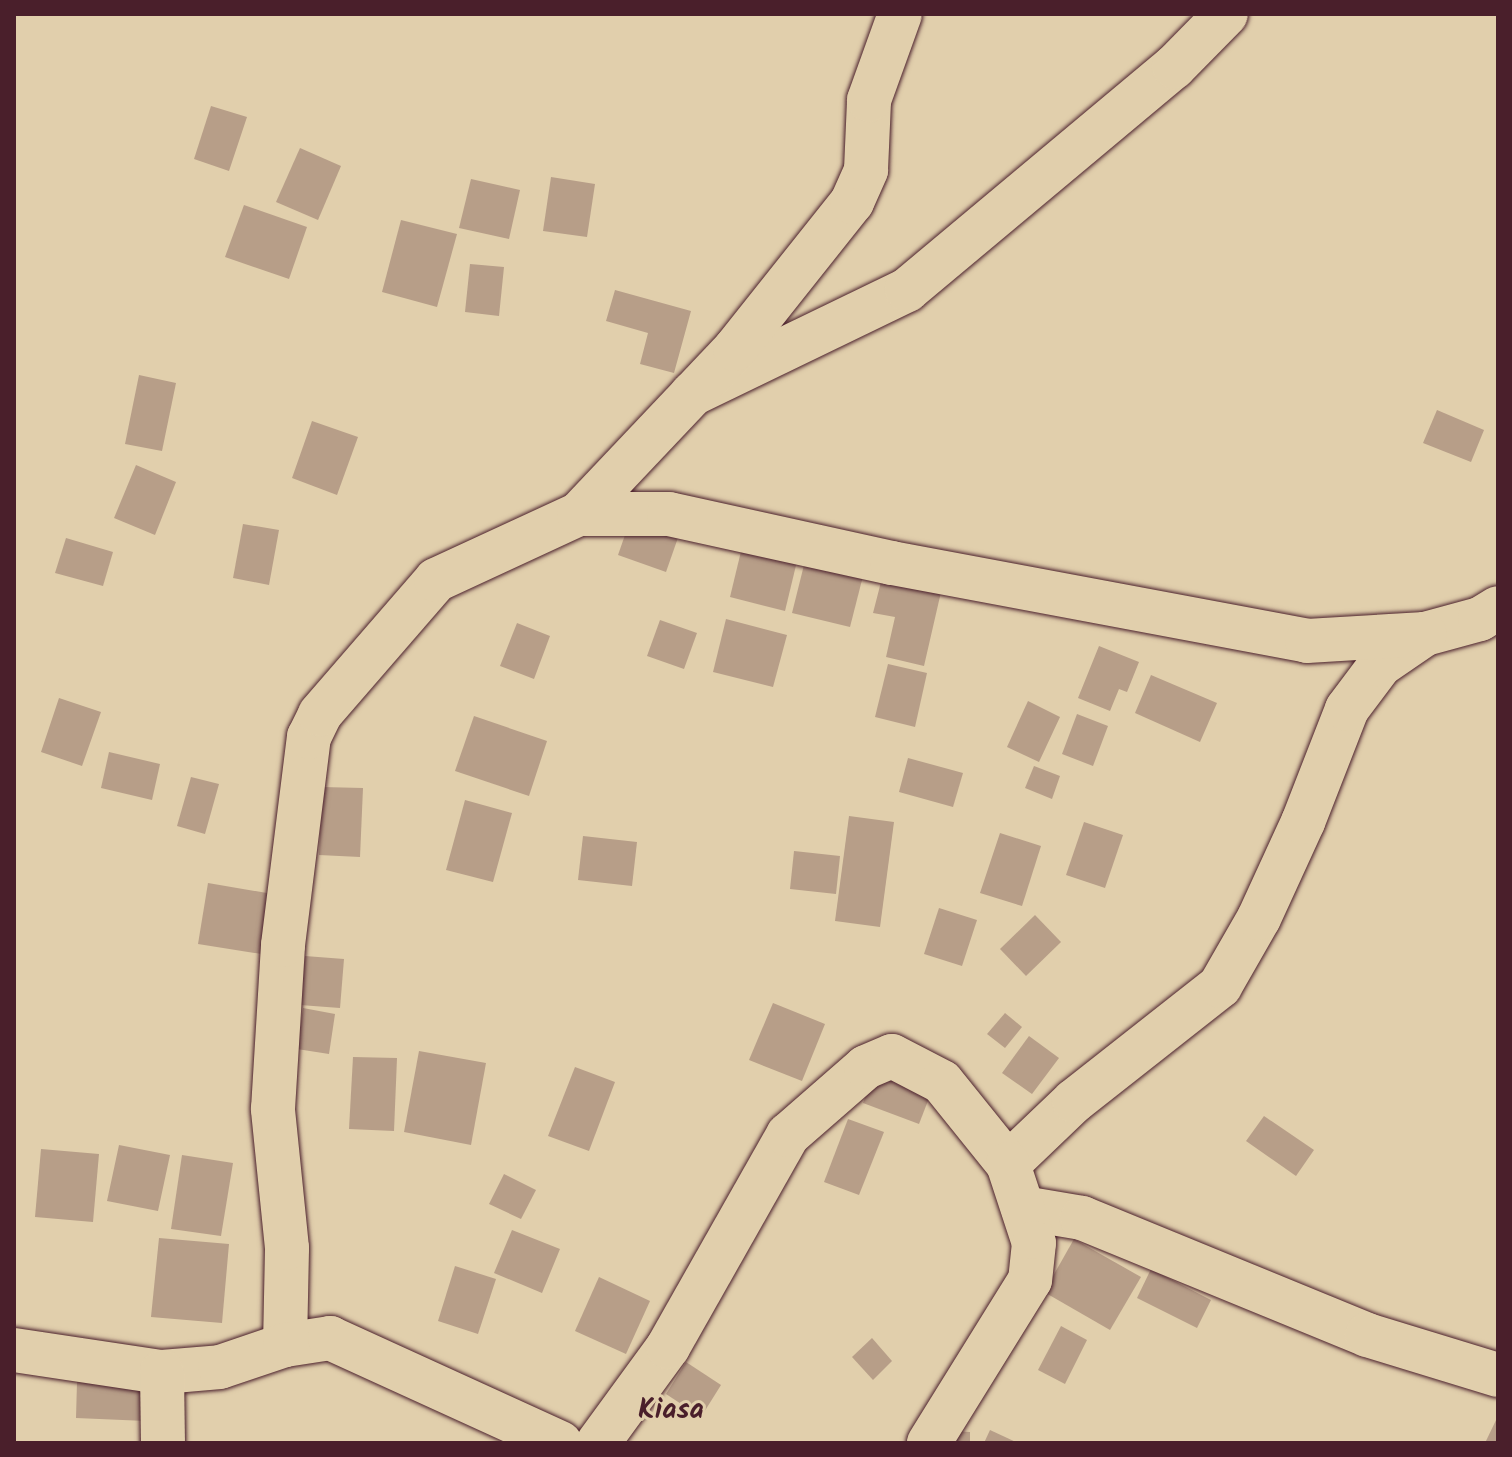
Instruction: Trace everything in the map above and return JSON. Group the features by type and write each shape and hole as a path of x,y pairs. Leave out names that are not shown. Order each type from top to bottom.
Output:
{"street":[{"path":"285,1345 287,1248 273,1109 283,945 309,737 320,714 436,580 579,514 735,349 852,202 866,170 869,100 900,14"},
{"path":"692,394 907,290 1114,119 1226,14"},
{"path":"579,514 669,514 892,563 1307,641 1425,634 1480,619 1498,608"},
{"path":"1008,1164 1074,1101 1220,986 1290,849 1347,709 1380,665 1425,634"},
{"path":"598,1443 668,1347 788,1135 866,1067 892,1056 942,1082 1008,1164 1034,1243 1030,1280 929,1443"},
{"path":"1023,1208 1082,1218 1367,1335 1498,1375"},
{"path":"14,1350 162,1372 220,1367 285,1345 330,1338 560,1443"},
{"path":"162,1372 163,1443"}],"building":[{"path":"211,106 247,117 229,171 194,159"},
{"path":"300,148 341,166 318,220 276,202"},
{"path":"551,177 595,184 587,237 543,231"},
{"path":"471,179 520,190 509,239 459,228"},
{"path":"244,205 307,227 289,279 225,257"},
{"path":"401,220 457,234 437,307 382,292"},
{"path":"470,264 504,267 499,316 465,312"},
{"path":"615,290 691,311 674,373 640,364 648,333 606,321"},
{"path":"139,375 176,383 162,451 125,444"},
{"path":"1437,410 1484,430 1471,462 1423,443"},
{"path":"312,421 358,437 337,495 292,478"},
{"path":"136,465 176,482 155,535 114,518"},
{"path":"632,515 680,532 666,572 618,555"},
{"path":"243,524 279,530 269,585 233,578"},
{"path":"66,538 113,552 103,586 55,573"},
{"path":"743,543 798,557 785,611 730,597"},
{"path":"805,561 863,576 850,627 792,613"},
{"path":"882,578 941,592 924,666 886,657 895,617 873,613"},
{"path":"726,619 787,635 773,687 713,672"},
{"path":"660,620 697,633 684,669 647,656"},
{"path":"517,623 550,636 534,679 500,666"},
{"path":"1099,646 1139,662 1127,692 1119,689 1110,711 1078,698"},
{"path":"888,664 927,673 915,727 875,717"},
{"path":"1151,675 1217,703 1200,742 1135,713"},
{"path":"59,698 101,712 82,766 41,752"},
{"path":"1028,701 1060,717 1039,762 1007,747"},
{"path":"1077,714 1108,726 1093,766 1062,754"},
{"path":"474,716 547,741 529,796 455,771"},
{"path":"109,752 160,764 152,800 101,788"},
{"path":"908,758 963,773 953,807 899,792"},
{"path":"1034,766 1060,776 1052,799 1025,788"},
{"path":"191,777 219,784 205,834 177,826"},
{"path":"322,787 363,788 360,857 319,855"},
{"path":"465,800 512,813 493,882 446,870"},
{"path":"849,816 894,822 880,927 835,921"},
{"path":"1084,822 1123,835 1105,888 1066,875"},
{"path":"1000,833 1041,846 1022,906 980,893"},
{"path":"583,836 637,842 632,886 578,880"},
{"path":"794,851 840,856 836,894 790,889"},
{"path":"208,883 284,896 274,956 198,944"},
{"path":"939,908 977,920 962,966 924,954"},
{"path":"1035,915 1061,942 1026,976 1000,949"},
{"path":"305,956 344,959 340,1008 300,1005"},
{"path":"773,1003 825,1024 802,1081 749,1060"},
{"path":"303,1008 335,1014 329,1054 297,1049"},
{"path":"1005,1013 1022,1027 1005,1048 987,1034"},
{"path":"1029,1036 1059,1058 1032,1094 1002,1073"},
{"path":"419,1051 486,1063 471,1145 404,1132"},
{"path":"353,1057 397,1058 394,1131 349,1129"},
{"path":"575,1067 615,1082 589,1151 548,1136"},
{"path":"875,1071 931,1093 919,1124 863,1103"},
{"path":"1264,1116 1314,1150 1296,1176 1246,1141"},
{"path":"848,1119 884,1132 859,1195 824,1182"},
{"path":"119,1145 170,1155 158,1211 107,1201"},
{"path":"41,1149 99,1154 93,1222 35,1217"},
{"path":"182,1155 233,1163 221,1236 171,1229"},
{"path":"504,1174 536,1190 521,1219 489,1204"},
{"path":"512,1230 560,1249 542,1293 494,1273"},
{"path":"159,1238 229,1244 222,1323 151,1317"},
{"path":"1074,1239 1141,1277 1110,1330 1044,1292"},
{"path":"455,1266 496,1279 478,1334 438,1321"},
{"path":"1151,1269 1211,1300 1197,1328 1137,1298"},
{"path":"599,1277 650,1301 626,1354 575,1331"},
{"path":"1061,1326 1087,1340 1065,1384 1038,1370"},
{"path":"872,1338 892,1361 873,1380 852,1357"},
{"path":"686,1362 721,1385 701,1417 666,1394"},
{"path":"77,1382 148,1384 146,1421 76,1418"},
{"path":"1498,1416 1498,1443 1485,1443"},
{"path":"935,1430 970,1432 970,1443 935,1443"},
{"path":"990,1430 1018,1443 984,1443"}],"district":[{"name":"Kiasa","path":"671,1411"}]}
